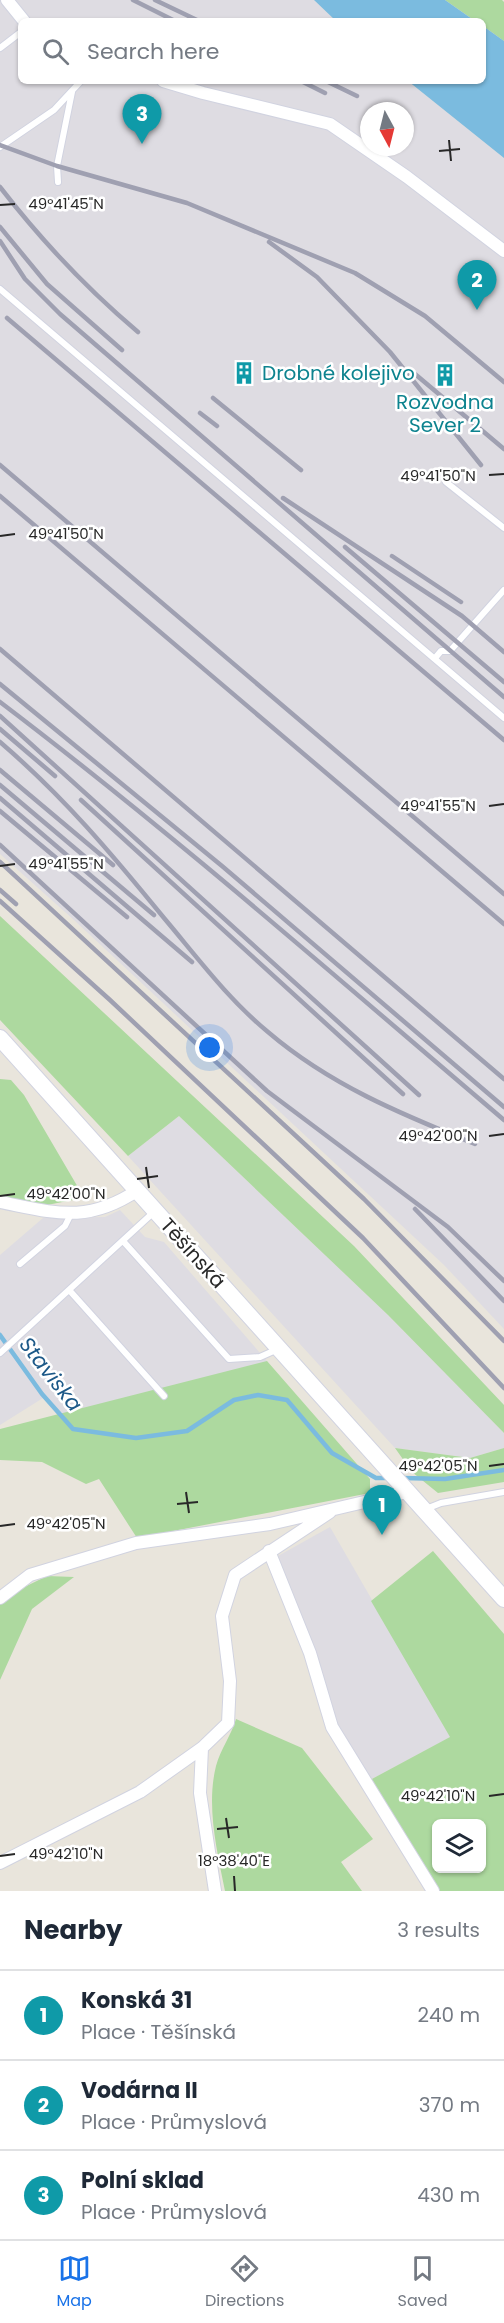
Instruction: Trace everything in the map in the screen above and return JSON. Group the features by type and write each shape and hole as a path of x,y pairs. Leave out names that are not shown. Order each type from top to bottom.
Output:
{"main road":[{"name":"Těšínská","path":"0,1038 504,1599"}],"street":[{"path":"7,0 22,18"},
{"path":"173,84 330,124 407,177 504,251"},
{"path":"0,1202 89,1214 121,1202 138,1190"},
{"path":"0,1598 30,1575 136,1543 270,1524 330,1512 407,1492"},
{"path":"0,1863 140,1792 202,1748 228,1723 230,1681 222,1616 235,1575 330,1512"},
{"path":"269,1551 310,1653 332,1727 433,1891"},
{"path":"202,1748 200,1793 215,1891"}],"lane":[{"path":"0,48 18,34"},
{"path":"0,147 54,110 79,84"},
{"path":"58,182 57,166 72,92"},
{"path":"0,289 436,657 504,718"},
{"path":"446,482 504,528"},
{"path":"436,657 441,651 450,651 504,590"},
{"path":"0,1353 156,1211"},
{"path":"20,1264 65,1226 71,1213"},
{"path":"123,1241 230,1359 260,1357 279,1349"},
{"path":"70,1291 164,1396"},
{"path":"423,1510 441,1503 504,1492"}],"shaded area":[{"path":"0,0 314,0 333,18 18,18 18,84 412,84 504,158 504,1329 444,1265 74,920 0,854"},
{"path":"179,1116 388,1315 504,1433 504,1448 470,1458 395,1448 128,1156"},
{"path":"120,1210 145,1237 164,1242 267,1361 187,1428 77,1427 43,1398 0,1425 0,1255 43,1218 105,1217"},
{"path":"330,1527 451,1737 370,1780 335,1723 278,1556"}],"green space":[{"path":"445,0 502,0 504,2 504,41 486,28 486,18 471,18"},
{"path":"0,916 354,1246 504,1405 504,1433 388,1315 179,1116 128,1156 0,1020"},
{"path":"0,1079 11,1080 24,1095 79,1189 81,1195 78,1199 47,1205 0,1196"},
{"path":"267,1361 370,1479 370,1493 137,1538 99,1479 86,1484 42,1462 0,1460 0,1429"},
{"path":"395,1448 470,1458 504,1448 504,1482 438,1493 412,1472"},
{"path":"433,1551 504,1634 504,1891 439,1891 370,1780 450,1737 371,1601"},
{"path":"47,1576 74,1577 32,1609 0,1680 0,1599"},
{"path":"236,1719 302,1748 373,1839 341,1862 362,1891 225,1891 212,1813 213,1781 216,1766"}],"water":[{"path":"314,0 445,0 471,18 333,18"},
{"path":"486,28 504,41 504,158 412,84 486,84"}],"waterway":[{"name":"Staviska","path":"0,1335 42,1394 73,1429 136,1438 187,1431 234,1400 258,1395 287,1400 332,1453 376,1478 388,1478"},
{"name":"Staviska","path":"403,1478 445,1479 504,1470"}],"railway":[{"path":"133,0 169,18"},
{"path":"155,0 193,18"},
{"path":"307,84 325,93"},
{"path":"332,84 357,96"},
{"path":"0,145 57,166 187,203 355,273 425,316 504,382"},
{"path":"0,187 65,263 138,332"},
{"path":"0,227 47,284 122,350"},
{"path":"0,241 25,279 60,314 504,697"},
{"path":"269,242 317,277 390,352 481,465"},
{"path":"7,318 504,740"},
{"path":"415,374 504,449"},
{"path":"213,398 301,470"},
{"path":"200,413 217,426"},
{"path":"0,465 504,894"},
{"path":"0,496 504,924"},
{"path":"283,498 462,616 504,652"},
{"path":"345,547 504,682"},
{"path":"392,556 461,602"},
{"path":"0,649 504,1079"},
{"path":"0,684 222,866 504,1107"},
{"path":"0,702 192,855 504,1120"},
{"path":"0,716 419,1095"},
{"path":"0,729 55,776"},
{"path":"0,742 86,826 213,977 268,1032 316,1068 341,1083 393,1109 475,1144"},
{"path":"0,770 113,865"},
{"path":"0,785 154,915"},
{"path":"0,798 192,962"},
{"path":"81,800 403,1094"},
{"path":"0,811 127,917"},
{"path":"0,845 267,1091 448,1227 504,1281"},
{"path":"0,862 364,1199 504,1341"},
{"path":"0,890 16,904"},
{"path":"0,901 110,1000 363,1238 504,1388"},
{"path":"415,1209 504,1301"}],"place":[{"name":"Polní sklad","path":"142,144"},
{"name":"Vodárna II","path":"477,310"},
{"name":"Drobné kolejivo","path":"244,373"},
{"name":"Rozvodna Sever 2","path":"445,375"},
{"name":"Konská 31","path":"382,1535"}]}
